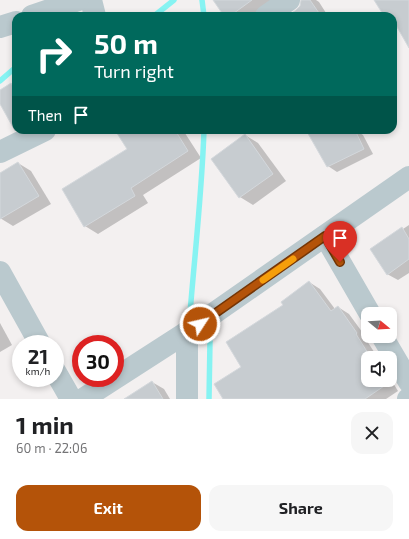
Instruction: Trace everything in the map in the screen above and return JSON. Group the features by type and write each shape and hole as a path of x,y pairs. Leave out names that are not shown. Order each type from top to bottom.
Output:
{"street":[{"path":"44,12 78,0"},
{"path":"91,0 94,12"},
{"path":"272,12 289,0"},
{"path":"0,27 12,23"},
{"path":"0,152 37,134"},
{"path":"84,399 187,332 409,177"},
{"path":"325,236 366,307"},
{"path":"0,272 35,335"},
{"path":"187,332 187,399"},
{"path":"386,343 409,382"},
{"path":"64,387 71,399"}],"building":[{"path":"213,0 252,0 236,12 221,12"},
{"path":"301,0 310,0 318,12 293,12 300,6"},
{"path":"374,0 409,0 409,48 397,27 397,12 382,12"},
{"path":"11,83 12,85 12,126 0,104 0,90"},
{"path":"118,134 177,134 188,151 131,188 135,196 84,227 62,189 127,149"},
{"path":"245,134 273,174 239,198 211,159"},
{"path":"308,134 357,134 364,149 327,167"},
{"path":"18,162 39,196 0,219 0,173"},
{"path":"402,227 409,239 409,259 387,275 370,249"},
{"path":"309,281 331,311 338,306 357,333 356,334 367,351 361,351 361,387 383,387 365,399 223,399 214,384 241,367 226,342 283,305 281,302"},
{"path":"152,381 163,399 124,399"}],"waterway":[{"path":"159,12 174,0"},
{"path":"202,0 204,12"},
{"path":"0,81 12,70"},
{"path":"190,313 204,134"},
{"path":"209,399 210,341"}],"slow traffic":[{"path":"263,280 293,259"}],"route":[{"path":"200,324 325,236 340,262"}]}
